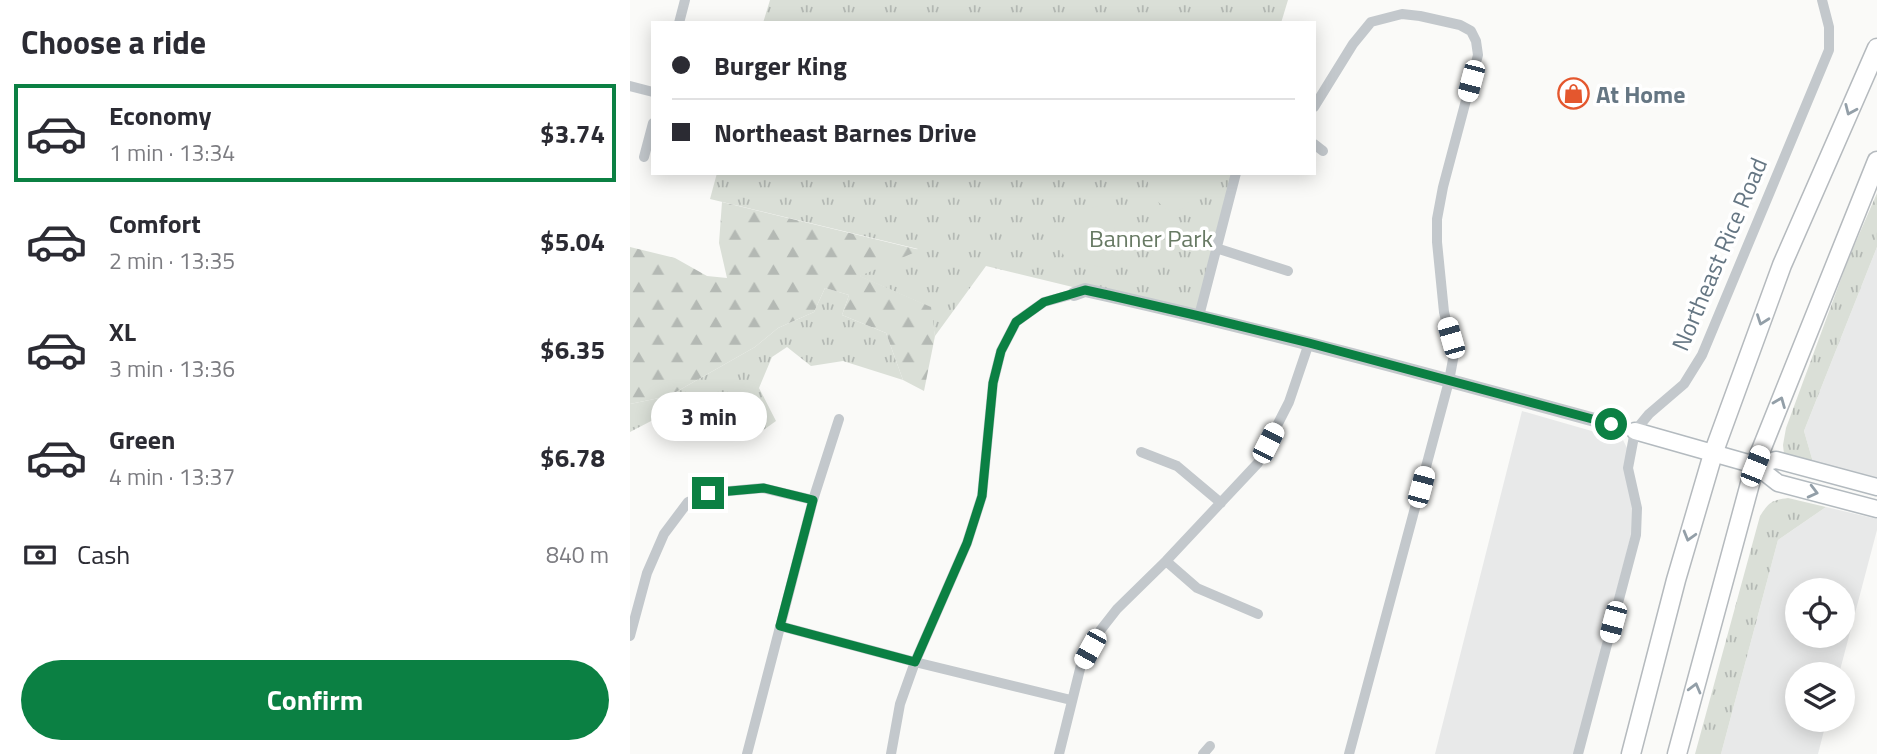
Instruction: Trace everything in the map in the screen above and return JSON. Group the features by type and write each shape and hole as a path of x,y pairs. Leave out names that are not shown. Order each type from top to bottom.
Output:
{"main road":[{"path":"1631,754 1676,580 1713,454 1782,265 1877,48"},
{"path":"1677,754 1755,466 1877,161"},
{"path":"1635,430 1755,466 1778,483 1873,508 1875,486 1776,460 1755,466"}],"street":[{"path":"680,21 685,0"},
{"name":"Northeast Rice Road","path":"1635,430 1684,384 1706,344 1829,50 1829,27 1822,0"},
{"path":"1316,104 1353,44 1371,22 1402,14 1420,16 1460,24 1471,31 1476,41 1478,55 1437,219 1444,312 1454,355 1349,754"},
{"path":"630,86 651,91"},
{"path":"643,158 651,130"},
{"path":"1199,316 1235,175"},
{"path":"1216,248 1288,271"},
{"path":"891,754 900,704 915,662 967,543 982,496 993,383 1001,351 1016,322 1044,302 1085,290 1309,343 1635,430 1628,468 1637,508 1636,535 1578,754"},
{"path":"1059,754 1081,666 1099,632 1117,609 1167,561 1258,463 1289,402 1309,343"},
{"path":"747,754 813,500 839,419"},
{"path":"1141,452 1177,466 1221,503"},
{"path":"630,636 647,573 663,534 688,502 708,493 764,488 813,500"},
{"path":"1167,561 1197,588 1258,614"},
{"path":"780,626 1071,700"}],"shaded area":[{"path":"1877,247 1877,487 1815,469 1804,431"},
{"path":"1522,411 1623,440 1627,448 1634,524 1574,754 1435,754"},
{"path":"1826,507 1877,519 1877,530 1855,613 1855,578 1785,578 1785,648 1846,648 1842,662 1785,662 1785,732 1824,732 1818,754 1721,754 1778,540"}],"green space":[{"path":"770,0 1288,0 1282,21 764,21"},
{"name":"Banner Park","path":"716,175 1234,175 1199,316 986,266 935,336 930,307 859,276 918,249 710,199"},
{"path":"1148,175 1204,175 1206,182 1184,207 1174,213 1154,197"},
{"path":"1877,193 1877,247 1804,431 1815,469 1784,454 1786,428 1848,260"},
{"path":"722,202 920,250 860,276 931,307 935,336 924,391 903,380 886,333 842,315 849,295 825,288 814,312 778,328 755,347 669,396 630,404 630,247 675,258 707,276 727,278 719,243"},
{"path":"1100,206 1116,231 1117,259 1105,268 1066,259 1057,244 1077,210"},
{"path":"825,288 849,295 842,315 886,333 903,380 843,361 811,366 787,347 772,357 759,388 776,421 755,436 715,402 676,408 630,432 630,404 669,396 755,347 778,328 814,312"},
{"path":"1788,498 1826,507 1778,540 1721,754 1695,754 1760,516 1771,502"}],"place":[{"name":"At Home","path":"1573,94"}],"route":[{"path":"708,493 764,488 813,500 780,626 915,662 967,543 982,496 993,383 1001,351 1016,322 1044,302 1085,290 1309,343 1611,424"}]}
